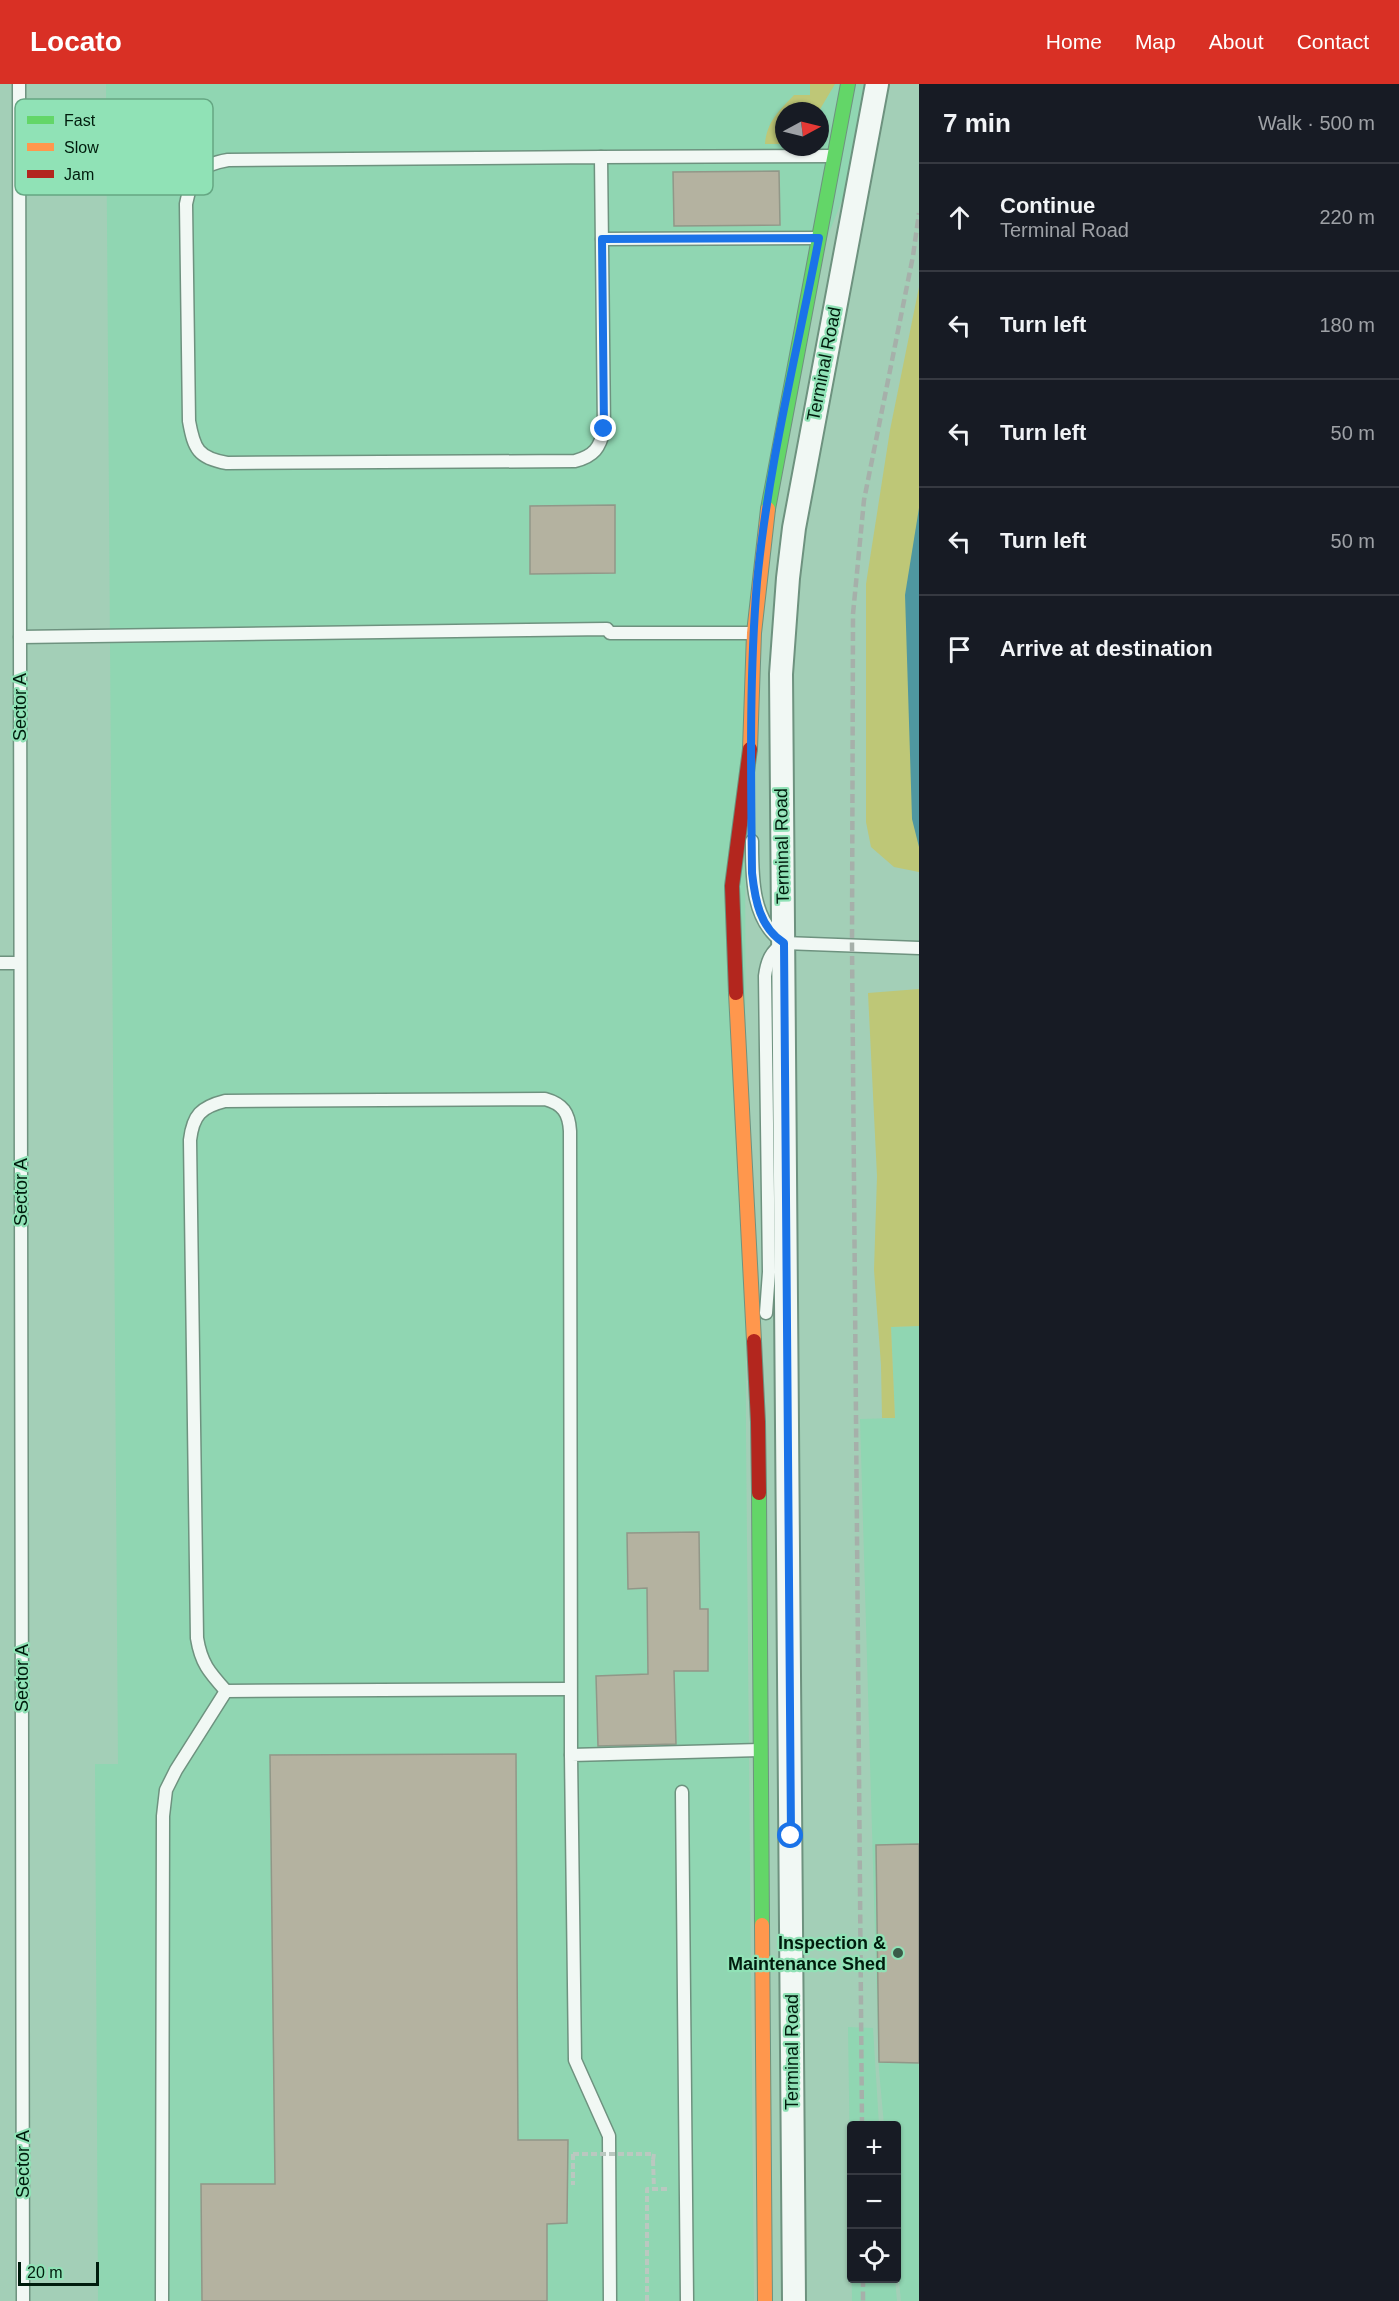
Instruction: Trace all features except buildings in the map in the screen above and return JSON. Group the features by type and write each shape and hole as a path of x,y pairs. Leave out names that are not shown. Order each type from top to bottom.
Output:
{"street":[{"path":"765,2301 758,1422 732,886 751,740 754,633 771,482 848,84"},
{"name":"Terminal Road","path":"794,2301 781,674 788,578 804,470 877,84"}],"lane":[{"name":"Sector A","path":"19,84 19,99"},
{"path":"213,163 228,160 835,156"},
{"path":"188,195 189,421 193,442 201,454 211,461 227,463 575,461 595,453 601,443 604,429 602,158"},
{"name":"Sector A","path":"19,195 23,2301"},
{"path":"602,239 819,238"},
{"path":"20,637 607,629 610,633 754,633"},
{"path":"751,740 752,873 754,891 765,926 774,937 784,943 919,948"},
{"path":"758,1422 769,1272 765,976 770,956 775,948 784,943"},
{"path":"0,963 20,963"},
{"path":"570,1689 226,1690 204,1664 197,1638 190,1140 192,1124 199,1112 212,1104 225,1101 533,1099 555,1102 564,1108 569,1119 570,1689 575,2060 609,2136 610,2301"},
{"path":"162,2301 163,1816 166,1790 176,1770 226,1690"},
{"path":"571,1755 761,1750"},
{"path":"682,1792 687,2301"}],"path":[{"path":"573,2185 573,2154 654,2154 654,2181"},
{"path":"648,2301 647,2189 654,2189"}],"shaded area":[{"path":"106,84 888,84 795,319 745,685 746,1434 754,2301 98,2301 95,1764 118,1764 107,195 213,195 213,99 106,99"},
{"path":"810,84 835,84 824,102 787,102 794,95 810,95"},
{"path":"775,117 775,144 765,144 768,129"},
{"path":"919,287 919,872 894,867 871,847 866,822 866,584 890,430"},
{"path":"919,989 919,1326 891,1327 895,1418 882,1418 881,1365 874,1270 877,1176 868,993"},
{"path":"919,1326 919,2301 901,2301 901,2121 884,2121 879,2070 860,1419 895,1418 891,1327"},
{"path":"848,2027 873,2028 879,2121 849,2121"},
{"path":"852,2283 895,2283 897,2301 852,2301"}],"water":[{"path":"919,508 919,847 912,819 905,595"}],"railway":[{"path":"862,2121 852,945 853,614 864,500 913,256 919,213"},
{"path":"863,2283 863,2301"}],"traffic: fast":[{"path":"768,509 848,84"},
{"path":"759,1493 762,1925"}],"traffic: slow":[{"path":"750,749 754,633 768,509"},
{"path":"736,993 754,1341"},
{"path":"762,1925 765,2301"}],"traffic: jam":[{"path":"736,993 732,886 750,749"},
{"path":"754,1341 759,1493"}],"place":[{"name":"Inspection & Maintenance Shed","path":"898,1953"}],"route":[{"path":"604,429 602,239 819,238 764,528 754,633 751,740 754,891 765,926 774,937 784,943 791,1836"}]}
